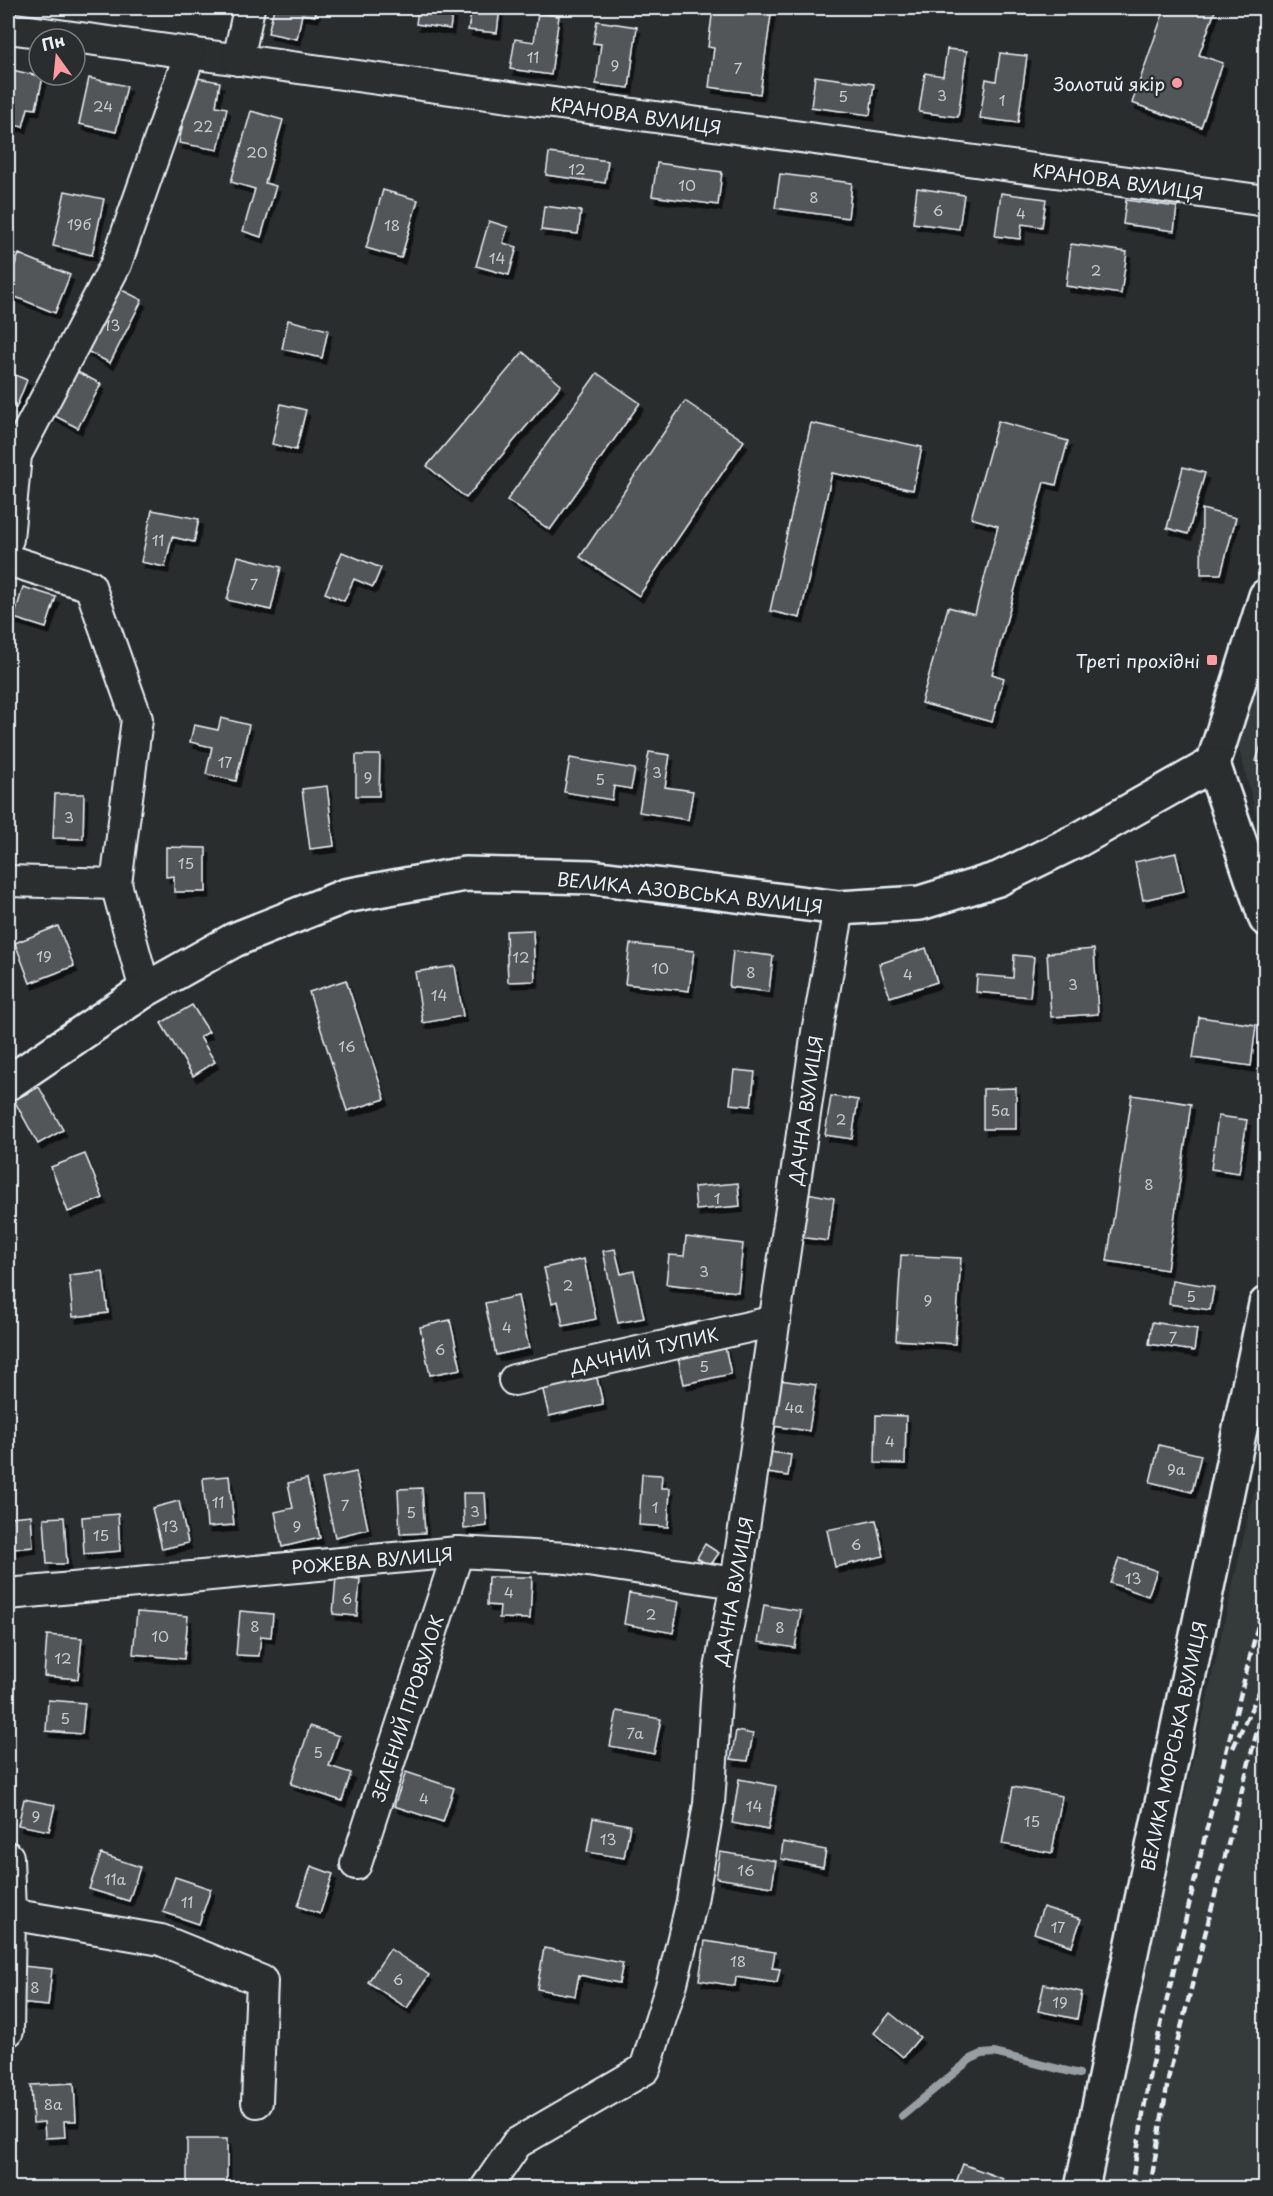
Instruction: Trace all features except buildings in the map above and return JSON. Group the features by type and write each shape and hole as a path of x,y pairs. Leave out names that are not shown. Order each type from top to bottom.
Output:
{"street":[{"path":"238,60 249,8"},
{"name":"КРАНОВА ВУЛИЦЯ","path":"8,28 1266,201"},
{"path":"8,539 16,455 117,264 190,53"},
{"path":"8,560 90,586 137,719 116,884 145,990"},
{"path":"1266,596 1213,764 1266,919"},
{"name":"ВЕЛИКА АЗОВСЬКА ВУЛИЦЯ","path":"8,1083 145,990 234,940 345,896 465,874 592,877 839,909 920,903 998,879 1078,840 1213,764"},
{"path":"8,881 116,884"},
{"name":"ДАЧНА ВУЛИЦЯ","path":"486,2188 517,2143 645,2069 672,1983 692,1901 709,1804 717,1685 736,1583 817,1032 839,909"},
{"name":"ВЕЛИКА МОРСЬКА ВУЛИЦЯ","path":"1082,2188 1266,1304"},
{"name":"ДАЧНИЙ ТУПИК","path":"514,1380 775,1321"},
{"name":"РОЖЕВА ВУЛИЦЯ","path":"8,1594 458,1552 567,1558 736,1583"},
{"name":"ЗЕЛЕНИЙ ПРОВУЛОК","path":"356,1864 458,1552"},
{"path":"8,1857 8,2031"},
{"path":"9,1928 161,1940 262,1981 257,2102"}],"shaded area":[{"path":"1265,656 1265,847 1238,745"},
{"path":"1265,1443 1265,2188 1096,2188"}],"waterway":[{"path":"902,2116 971,2059 982,2054 994,2053 1079,2074"}],"railway":[{"path":"1131,2188 1150,2072 1206,1832 1266,1593"},
{"path":"1233,1748 1266,1677"},
{"path":"1150,2188 1169,2075 1266,1696"}],"place":[{"name":"Золотий якір","path":"1177,83"},
{"name":"Треті прохідні","path":"1212,660"}]}
